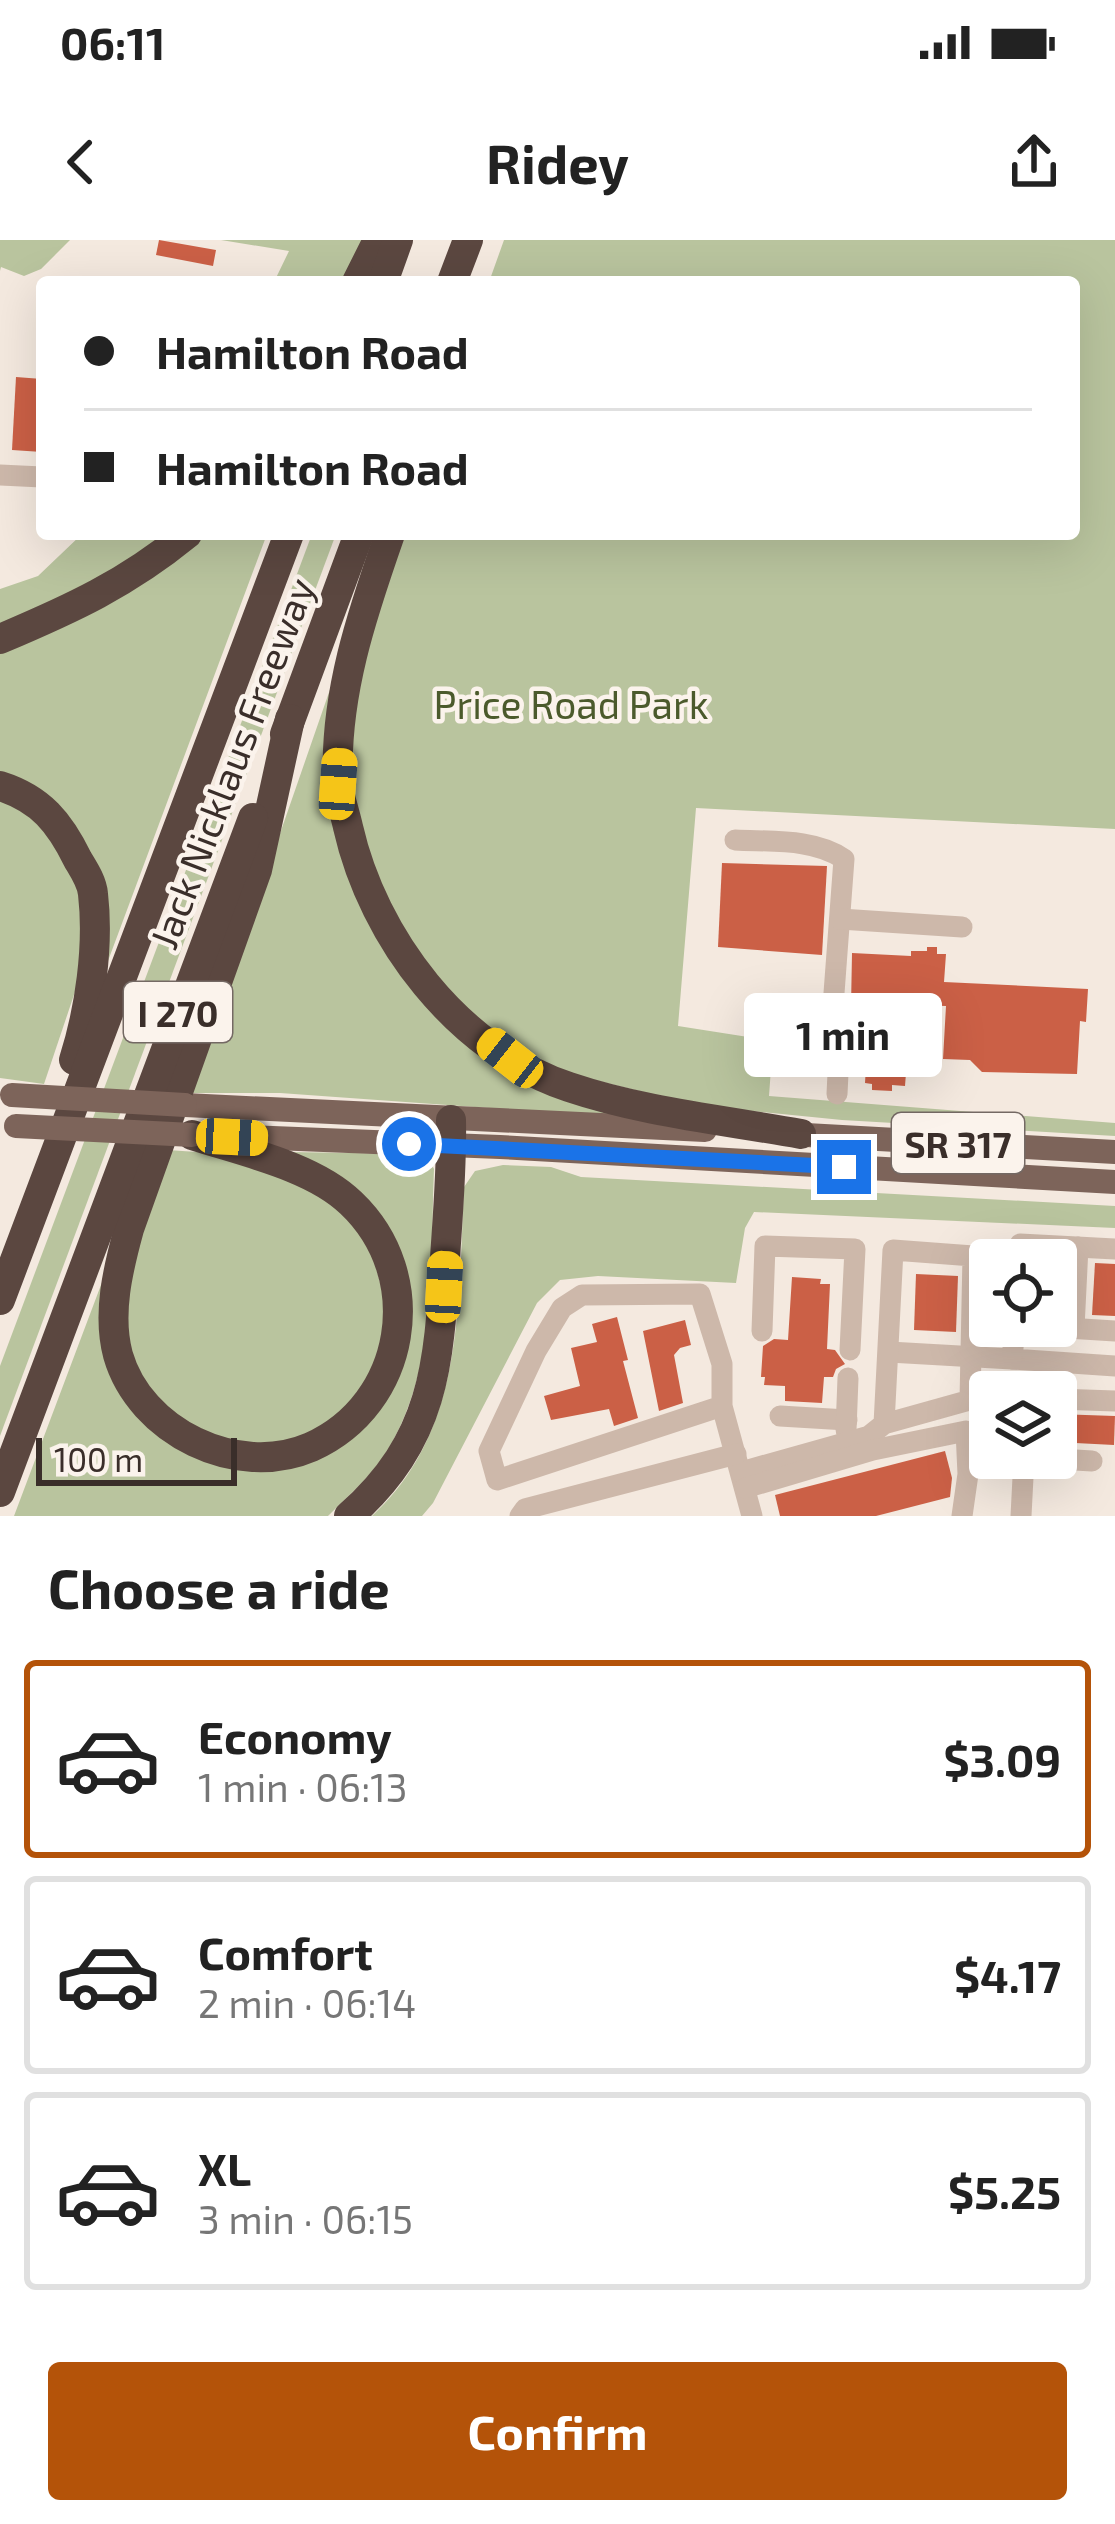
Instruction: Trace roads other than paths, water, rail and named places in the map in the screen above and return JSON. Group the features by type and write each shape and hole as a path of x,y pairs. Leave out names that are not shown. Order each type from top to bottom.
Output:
{"highway":[{"path":"360,276 378,240"},
{"path":"384,276 398,240"},
{"path":"454,276 468,240"},
{"path":"472,276 481,240"},
{"path":"0,639 81,604 143,570 180,540"},
{"name":"Jack Nicklaus Freeway","path":"0,1300 287,540"},
{"name":"Jack Nicklaus Freeway","path":"0,1492 357,540"},
{"path":"388,540 346,676 338,784 358,871 397,950 445,1007 510,1058 565,1086 634,1105 801,1134"},
{"path":"188,1120 292,1167 350,1202 386,1248 401,1305 393,1360 352,1423 308,1449 260,1458 212,1450 167,1428 129,1382 117,1354 114,1318 117,1273 129,1229 256,870 290,719"},
{"path":"0,786 22,793 61,826 94,889 92,961 82,1035 0,1286"},
{"path":"349,1516 381,1488 412,1436 432,1388 442,1342 451,1133"}],"main road":[{"name":"SR 317","path":"4,1094 188,1120"},
{"name":"SR 317","path":"8,1126 188,1120 451,1133 1115,1182"},
{"name":"SR 317","path":"451,1133 801,1134 1115,1152"}],"street":[{"path":"0,475 36,477"},
{"path":"735,840 813,845 844,859 834,993 840,1032 836,1094"},
{"path":"840,919 962,927"},
{"path":"762,1331 765,1246 855,1249 850,1350"},
{"path":"1077,1267 1078,1247 1115,1249"},
{"path":"780,1416 869,1436 884,1424 970,1400 973,1256 893,1250 884,1424"},
{"path":"722,1406 497,1480 489,1451 536,1351 562,1308 582,1295 700,1294 722,1364 722,1406 752,1516"},
{"path":"1077,1328 1115,1330"},
{"path":"1012,1359 1013,1347"},
{"path":"889,1352 1115,1366"},
{"path":"846,1431 848,1378"},
{"path":"1077,1400 1115,1401"},
{"path":"520,1516 525,1510 740,1471 846,1431"},
{"path":"740,1471 781,1478 873,1450 966,1431 968,1474 959,1515"},
{"path":"1077,1459 1092,1460"},
{"path":"1021,1516 1023,1479"}],"park label":[{"name":"Price Road Park","path":"571,703"}]}
